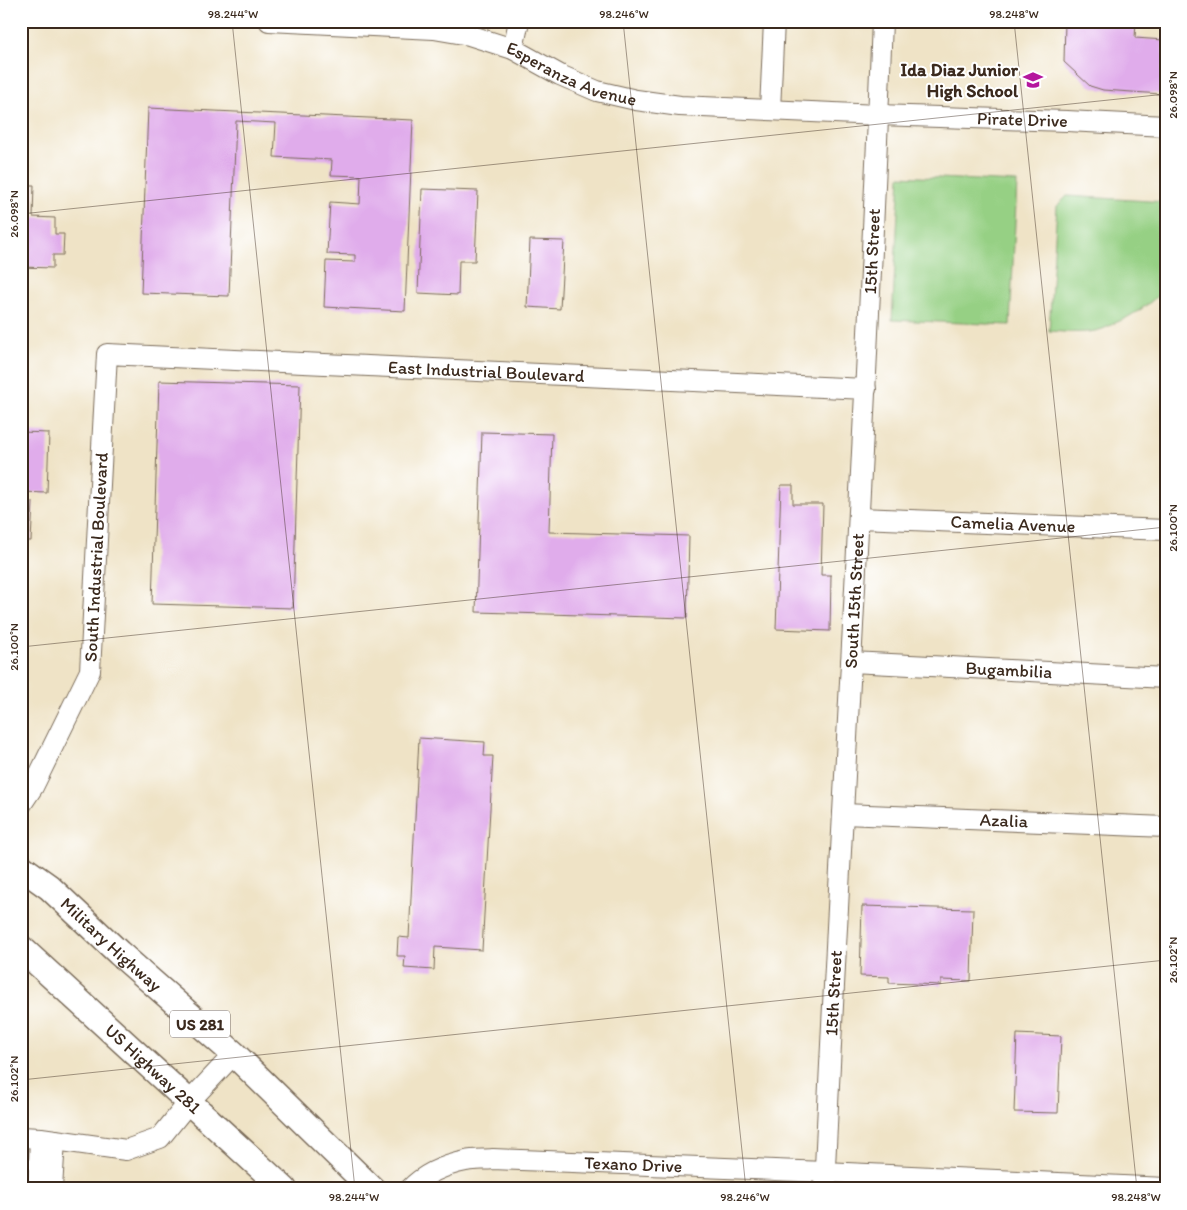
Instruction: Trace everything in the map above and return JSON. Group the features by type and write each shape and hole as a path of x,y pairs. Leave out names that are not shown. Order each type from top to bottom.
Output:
{"main road":[{"name":"Military Highway","path":"21,866 49,887 119,953 234,1054 372,1189"},
{"name":"US Highway 281","path":"21,948 284,1189"}],"street":[{"name":"Esperanza Avenue","path":"269,21 434,29 469,35 513,49 560,75 597,91 636,100 680,106 878,115"},
{"path":"513,49 519,21"},
{"path":"770,110 774,21"},
{"path":"878,115 882,21"},
{"name":"Pirate Drive","path":"878,115 1166,126"},
{"name":"15th Street","path":"866,389 878,115"},
{"name":"East Industrial Boulevard","path":"107,354 866,389"},
{"name":"South Industrial Boulevard","path":"21,805 33,787 90,671 107,354"},
{"name":"South 15th Street","path":"843,814 866,389"},
{"name":"Camelia Avenue","path":"859,518 1166,530"},
{"name":"Bugambilia","path":"851,662 1166,678"},
{"name":"15th Street","path":"824,1180 843,814"},
{"name":"Azalia","path":"843,814 1166,827"},
{"path":"39,1138 126,1150 160,1138 189,1102 234,1054"},
{"path":"38,1189 39,1138"},
{"path":"39,1138 52,1189"},
{"name":"Texano Drive","path":"410,1189 416,1183 441,1168 467,1161 493,1159 824,1180 1166,1188"}],"green space":[{"path":"900,176 1017,182 1010,325 892,320"},
{"path":"1067,196 1166,202 1166,286 1149,304 1135,313 1105,328 1094,331 1049,331 1057,206"}],"building":[{"path":"1065,21 1136,21 1135,38 1164,40 1163,54 1166,54 1166,66 1162,66 1161,94 1103,90 1090,86 1064,62"},
{"path":"148,108 413,120 405,311 324,307 326,261 355,262 355,255 327,254 330,202 360,204 361,176 331,175 332,160 274,157 276,123 236,121 229,296 141,293"},
{"path":"21,185 34,185 33,217 55,218 55,234 64,234 63,255 53,255 53,268 21,267"},
{"path":"422,189 478,191 475,261 459,261 458,295 418,293"},
{"path":"530,240 564,241 560,309 527,307"},
{"path":"159,381 300,385 293,608 152,604"},
{"path":"21,432 49,433 47,493 21,492"},
{"path":"482,432 552,434 549,532 689,536 687,618 476,612"},
{"path":"781,485 793,485 793,504 823,504 821,575 831,575 830,631 776,629"},
{"path":"21,502 33,502 31,541 21,541"},
{"path":"419,738 485,742 484,756 493,756 482,950 435,947 434,970 404,968 405,956 397,956 398,937 409,938"},
{"path":"862,906 973,909 971,981 941,980 941,985 889,983 889,977 860,976"},
{"path":"1017,1034 1061,1036 1058,1113 1014,1112"}],"place":[{"name":"Ida Diaz Junior High School","path":"1033,80"}]}
